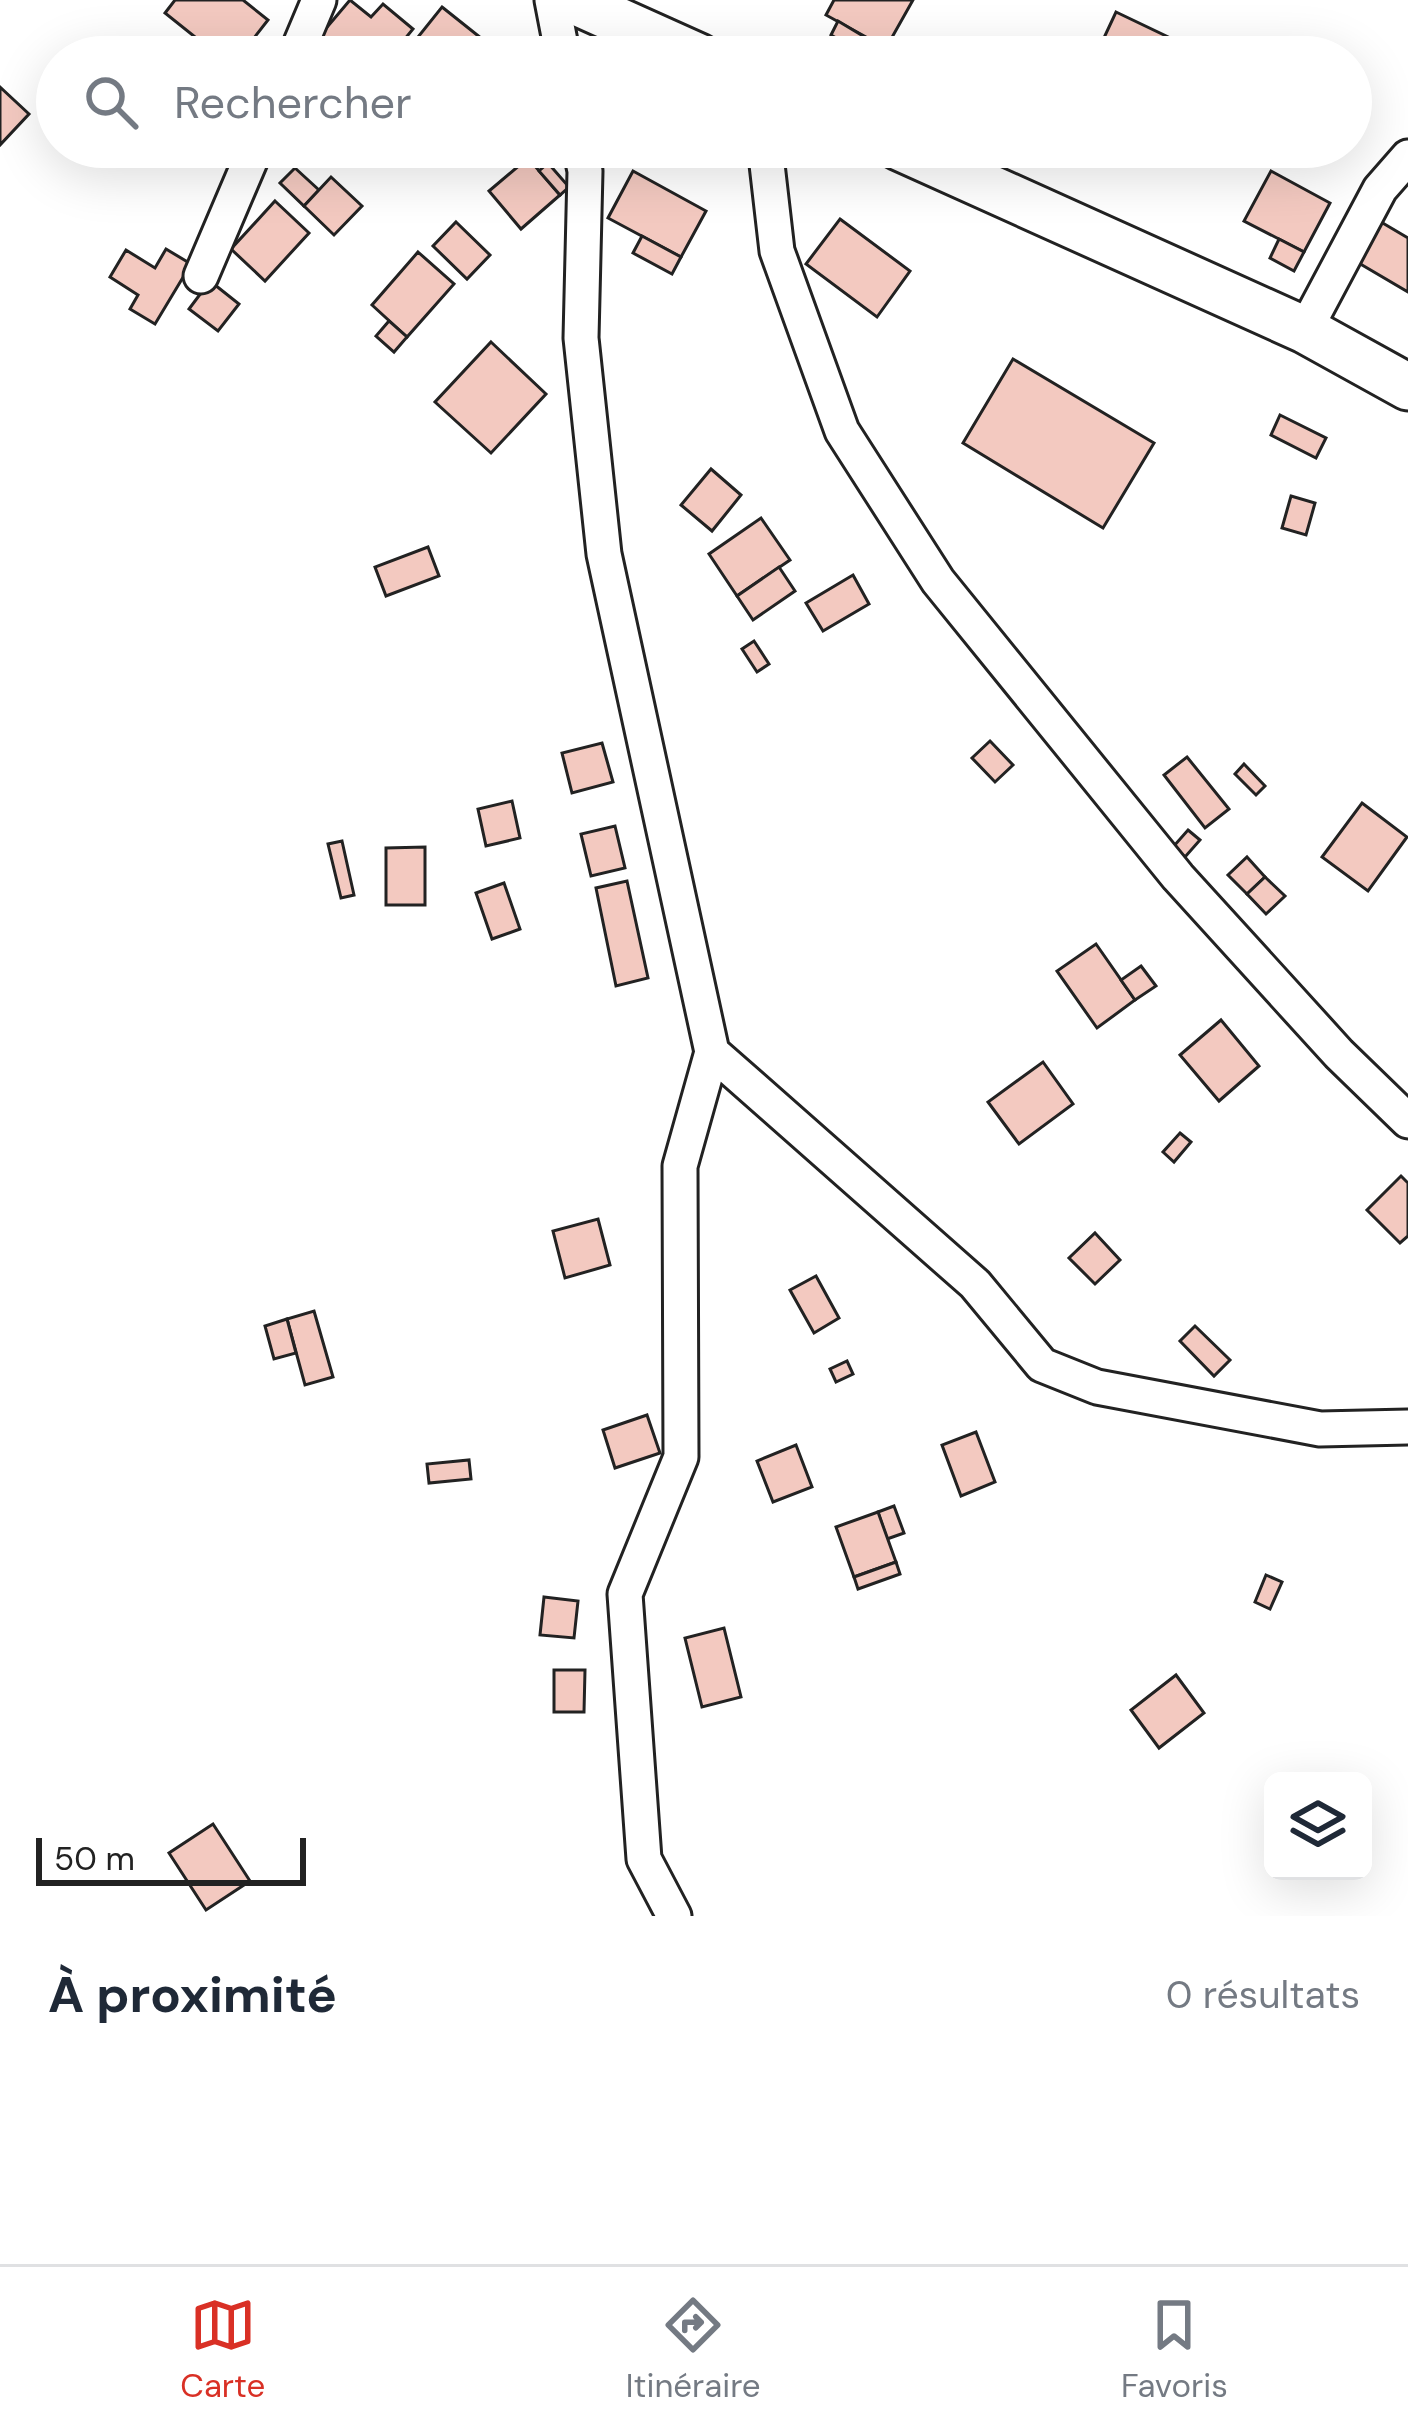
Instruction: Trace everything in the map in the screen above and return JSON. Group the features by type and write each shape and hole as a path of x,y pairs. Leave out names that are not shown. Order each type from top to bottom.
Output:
{"street":[{"path":"304,36 319,0"},
{"path":"552,0 559,36"},
{"path":"572,0 652,36"},
{"path":"1305,330 1379,189 1408,157"},
{"path":"201,276 247,168"},
{"path":"584,168 580,338 604,554 712,1052 680,1166 681,1457 625,1594 644,1859 674,1916"},
{"path":"767,168 777,251 842,430 938,581 1178,877 1339,1054 1408,1121"},
{"path":"946,168 1305,330 1408,387"},
{"path":"712,1052 974,1284 1042,1365 1097,1388 1320,1429 1408,1427"}],"building":[{"path":"175,0 243,0 268,20 255,36 194,36 165,13"},
{"path":"350,0 371,17 383,4 413,29 407,36 320,36"},
{"path":"834,0 913,0 893,36 864,36 826,15"},
{"path":"442,7 478,36 419,36"},
{"path":"1116,12 1166,36 1105,36"},
{"path":"838,21 863,36 833,36"},
{"path":"0,87 29,114 0,145"},
{"path":"295,168 319,190 304,206 280,183"},
{"path":"516,168 537,168 560,195 521,229 489,191"},
{"path":"552,168 569,187 560,195 539,171"},
{"path":"633,171 706,211 681,257 608,218"},
{"path":"1271,171 1330,203 1304,252 1244,221"},
{"path":"331,177 362,206 334,235 304,206"},
{"path":"275,201 309,233 265,281 231,249"},
{"path":"840,219 910,271 877,317 806,264"},
{"path":"456,222 490,255 467,279 433,246"},
{"path":"1381,222 1408,238 1408,292 1357,262"},
{"path":"642,236 681,257 672,274 633,253"},
{"path":"1279,239 1304,252 1294,271 1270,258"},
{"path":"166,249 191,264 155,324 130,309 138,295 110,277 126,250 155,268"},
{"path":"418,252 454,284 407,337 372,305"},
{"path":"210,281 239,304 218,331 189,309"},
{"path":"389,321 407,337 394,352 376,336"},
{"path":"491,342 546,394 491,453 435,402"},
{"path":"1013,359 1154,443 1103,528 963,443"},
{"path":"1280,415 1326,438 1316,458 1271,435"},
{"path":"711,469 741,495 712,531 681,505"},
{"path":"1291,496 1315,503 1306,535 1282,528"},
{"path":"761,518 790,560 737,596 709,554"},
{"path":"428,547 439,576 386,596 375,567"},
{"path":"779,567 795,591 753,620 737,596"},
{"path":"853,575 869,604 823,631 806,603"},
{"path":"754,641 769,664 757,672 742,649"},
{"path":"990,741 1013,765 995,782 972,758"},
{"path":"602,743 613,782 572,793 562,753"},
{"path":"1187,757 1229,809 1205,828 1164,775"},
{"path":"1244,764 1265,786 1256,795 1235,774"},
{"path":"512,801 520,838 486,846 478,809"},
{"path":"1362,803 1407,837 1368,891 1322,857"},
{"path":"615,826 625,868 591,876 581,834"},
{"path":"1188,830 1200,840 1185,857 1173,847"},
{"path":"342,841 354,895 341,898 328,844"},
{"path":"425,847 425,905 386,905 386,848"},
{"path":"1247,857 1265,877 1247,894 1228,875"},
{"path":"1265,877 1285,896 1266,914 1247,894"},
{"path":"627,881 648,978 616,986 596,888"},
{"path":"504,883 520,929 492,939 476,893"},
{"path":"1096,944 1135,1000 1097,1028 1057,971"},
{"path":"1141,966 1156,986 1135,1000 1121,980"},
{"path":"1221,1020 1259,1066 1219,1101 1180,1055"},
{"path":"1043,1062 1073,1104 1019,1144 988,1102"},
{"path":"1180,1133 1191,1142 1174,1162 1163,1152"},
{"path":"1401,1176 1408,1183 1408,1236 1400,1243 1367,1210"},
{"path":"598,1219 610,1265 565,1278 553,1231"},
{"path":"1095,1233 1120,1260 1095,1284 1069,1258"},
{"path":"816,1276 839,1318 814,1333 790,1290"},
{"path":"314,1311 333,1377 305,1385 287,1319"},
{"path":"287,1319 296,1353 274,1359 265,1326"},
{"path":"1195,1326 1230,1360 1214,1376 1180,1341"},
{"path":"847,1361 853,1374 836,1382 830,1369"},
{"path":"647,1415 660,1453 615,1468 603,1430"},
{"path":"976,1432 995,1482 961,1496 942,1445"},
{"path":"796,1445 812,1487 773,1502 757,1461"},
{"path":"469,1460 471,1479 429,1483 427,1464"},
{"path":"894,1506 904,1533 887,1539 878,1512"},
{"path":"878,1512 896,1562 854,1577 836,1527"},
{"path":"896,1562 900,1574 858,1589 854,1577"},
{"path":"1266,1575 1282,1582 1270,1609 1255,1602"},
{"path":"544,1597 578,1601 574,1638 540,1635"},
{"path":"724,1628 741,1697 702,1707 685,1638"},
{"path":"554,1670 585,1670 584,1712 554,1712"},
{"path":"1176,1675 1204,1713 1159,1748 1131,1710"},
{"path":"213,1824 250,1881 206,1910 169,1853"}]}
